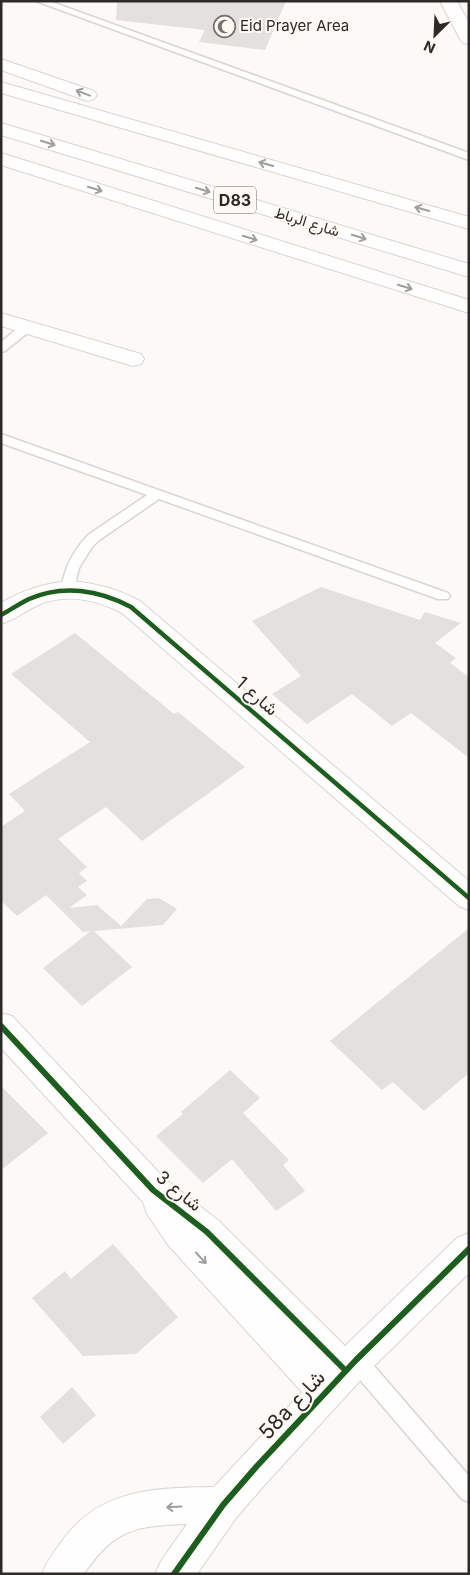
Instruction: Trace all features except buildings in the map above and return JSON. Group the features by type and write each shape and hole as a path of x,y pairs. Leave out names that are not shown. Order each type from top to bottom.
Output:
{"main road":[{"path":"448,1 469,39"},
{"path":"1,64 110,103 209,147"},
{"name":"D83","path":"1,87 469,223"},
{"name":"شارع الرباط","path":"1,129 469,271"},
{"path":"1,160 469,306"},
{"path":"1,319 133,359"},
{"name":"شارع 1","path":"1,616 32,598 68,590 102,594 118,599 131,607 469,898"},
{"name":"شارع 3","path":"1,1026 153,1190 160,1206 180,1234 343,1375"},
{"name":"58a شارع","path":"174,1574 223,1505 274,1447 469,1249"},
{"path":"61,1574 92,1534 106,1523 140,1510 223,1505"}],"lane":[{"path":"40,1 448,152 469,157"},
{"path":"1,348 28,327"},
{"path":"1,438 443,596"},
{"path":"68,590 72,567 85,546 93,538 158,494"},
{"path":"343,1375 469,1492"}],"cycle path":[{"path":"1,615 32,598 57,591 70,590 108,596 131,607 469,898"},
{"path":"1,1026 153,1190 207,1232 346,1371"},
{"path":"174,1574 223,1505 257,1466 356,1360 469,1249"}],"place":[{"name":"Eid Prayer Area","path":"224,26"}]}
